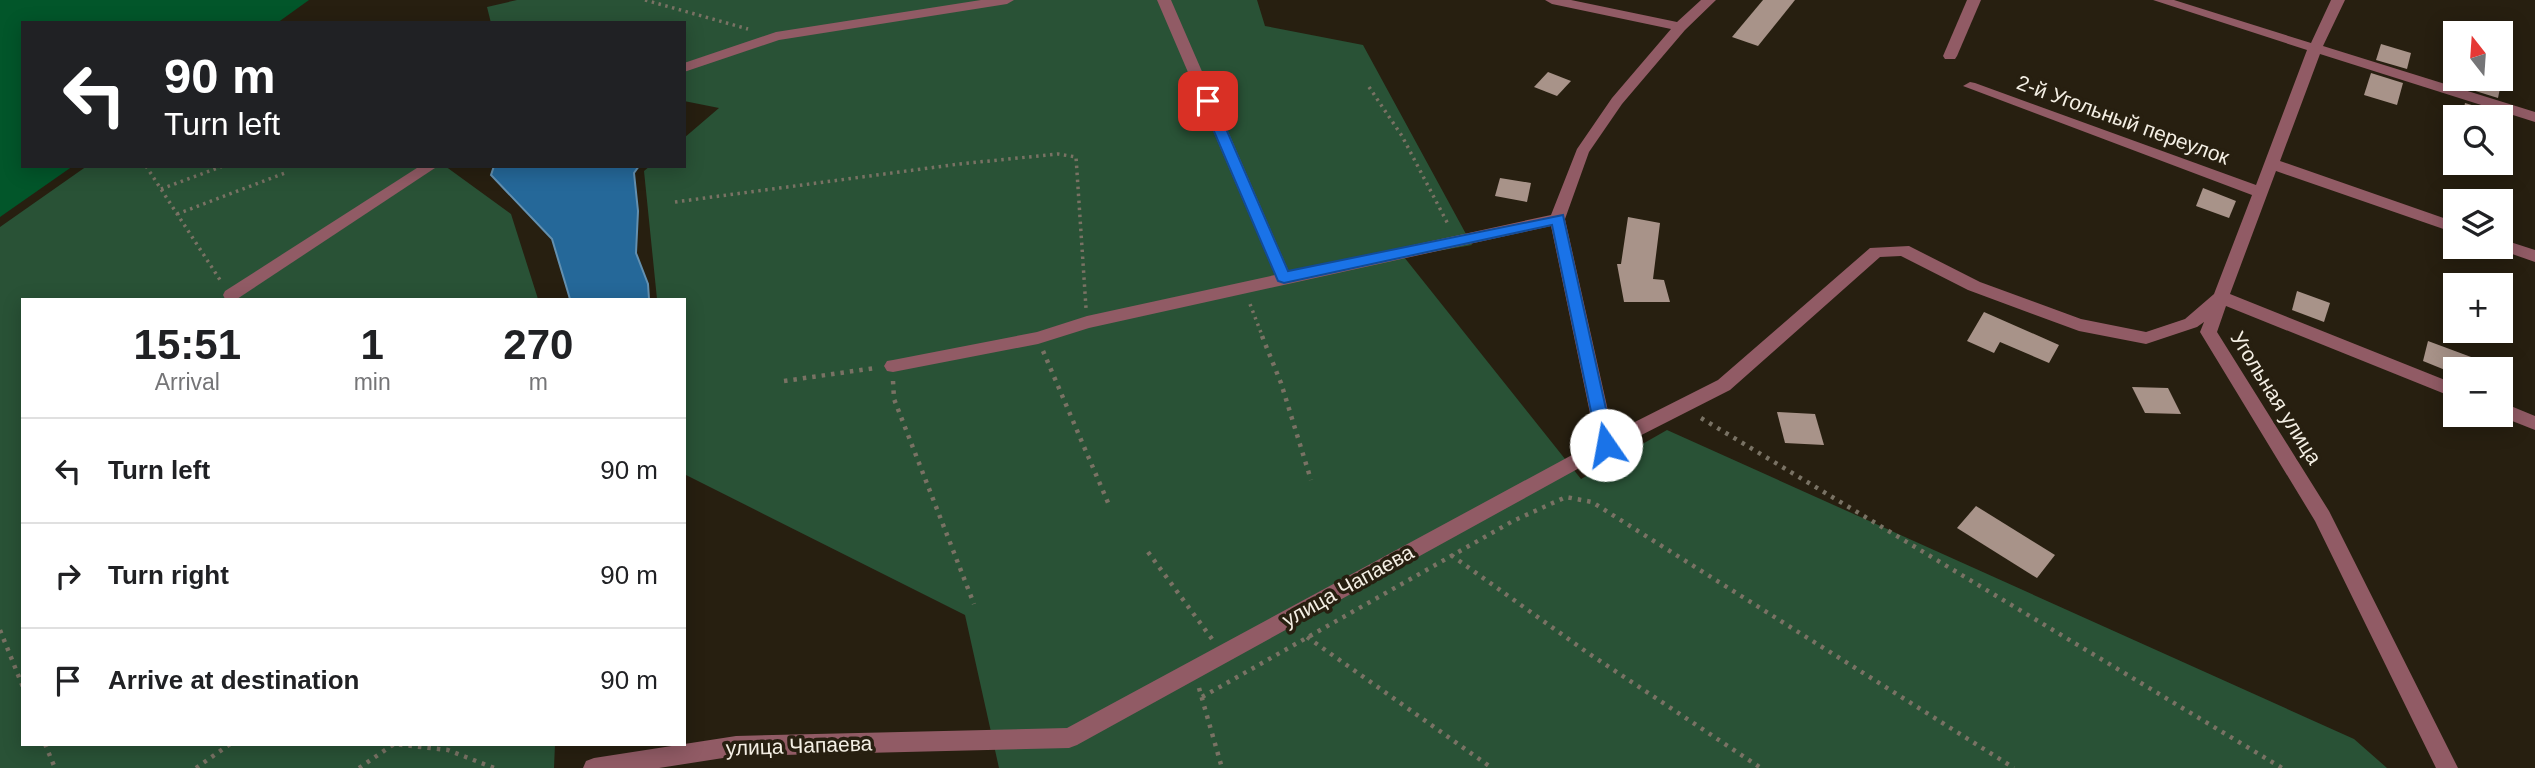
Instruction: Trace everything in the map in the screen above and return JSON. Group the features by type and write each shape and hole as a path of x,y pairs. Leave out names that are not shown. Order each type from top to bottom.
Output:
{"street":[{"path":"686,67 776,36 1007,0"},
{"path":"1164,0 1284,278"},
{"path":"1552,0 1680,27"},
{"path":"1606,445 1558,219 1582,152 1617,100 1680,27 1709,0"},
{"path":"1950,56 1973,0"},
{"path":"2160,0 2535,117"},
{"name":"Угольная улица","path":"2338,0 2315,48 2208,332 2322,516 2447,768"},
{"name":"2-й Угольный переулок","path":"1970,86 2262,193"},
{"path":"2273,164 2443,224"},
{"path":"231,295 428,168"},
{"path":"892,366 1038,338 1087,322 1558,219"},
{"path":"2513,248 2535,256"},
{"name":"улица Чапаева","path":"594,768 736,746 1069,738 1606,445 1724,385 1875,252 1903,250 1974,286 2079,325 2146,338 2190,323 2221,297"},
{"path":"2221,297 2443,386"},
{"path":"2513,414 2535,423"}],"path":[{"path":"645,0 776,36"},
{"path":"1369,87 1402,136 1456,240"},
{"path":"675,202 959,164 1058,154 1076,157 1087,322"},
{"path":"147,168 231,295"},
{"path":"162,189 218,168"},
{"path":"177,214 285,173"},
{"path":"1243,287 1281,383 1311,480"},
{"path":"1038,338 1109,505"},
{"path":"784,381 892,366 894,399 974,604"},
{"path":"1682,406 2282,768"},
{"path":"1202,697 1513,520 1566,497 1592,502 2014,768"},
{"path":"1148,552 1223,654"},
{"path":"1451,555 1588,653 1761,768"},
{"path":"0,630 21,682"},
{"path":"1307,637 1492,768"},
{"path":"1194,670 1222,768"},
{"path":"46,746 55,768"},
{"path":"196,768 227,746"},
{"path":"359,768 391,746"},
{"path":"412,746 448,750 494,768"}],"green space":[{"path":"0,0 309,0 280,21 21,21 21,168 70,168 0,217"},
{"path":"517,0 1257,0 1265,26 1363,45 1472,245 1404,257 1581,479 1667,430 2354,739 2387,768 999,768 965,615 686,475 686,298 657,298 644,171 648,168 686,168 686,136 719,108 686,101 686,21 490,21 487,7"},
{"path":"84,168 448,168 511,214 538,298 21,298 21,746 555,746 554,768 0,768 0,227"}],"water":[{"path":"493,168 638,168 634,173 638,211 636,253 648,284 649,298 570,298 552,239 491,175"}],"building":[{"path":"1763,0 1795,0 1758,46 1732,37"},
{"path":"2381,44 2411,53 2407,69 2376,60"},
{"path":"1548,72 1571,81 1557,96 1534,87"},
{"path":"2371,73 2403,83 2397,105 2364,95"},
{"path":"2475,91 2499,91 2498,98"},
{"path":"1500,178 1531,183 1527,202 1495,196"},
{"path":"2203,188 2236,201 2229,218 2196,206"},
{"path":"1628,217 1660,223 1653,279 1664,280 1670,302 1624,302 1617,264 1621,264"},
{"path":"2297,291 2330,303 2324,322 2292,310"},
{"path":"1984,312 2059,345 2049,363 2000,342 1994,353 1967,341"},
{"path":"2428,341 2471,357 2443,357 2443,369 2423,361"},
{"path":"2132,387 2168,388 2181,414 2145,413"},
{"path":"1777,412 1815,414 1824,445 1785,443"},
{"path":"1976,506 2055,555 2037,578 1957,528"}],"route":[{"path":"1208,101 1284,278 1558,219 1606,445"}]}
